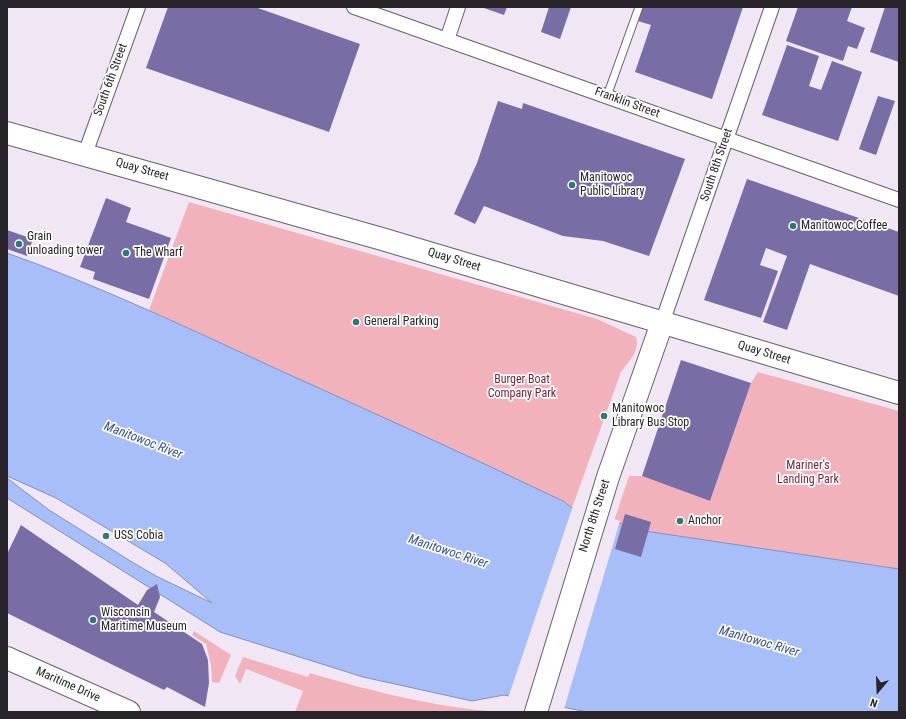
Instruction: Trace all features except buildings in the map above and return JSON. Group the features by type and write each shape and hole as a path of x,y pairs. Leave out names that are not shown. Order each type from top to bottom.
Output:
{"main road":[{"name":"Quay Street","path":"7,133 382,239 899,393"},
{"name":"North 8th Street","path":"536,712 608,477 662,323"},
{"name":"Maritime Drive","path":"7,658 129,712"}],"street":[{"name":"South 6th Street","path":"85,154 138,7"},
{"name":"Franklin Street","path":"354,7 899,200"},
{"path":"447,40 458,7"},
{"name":"South 8th Street","path":"662,323 772,7"}],"lane":[{"path":"607,96 639,7"}],"green space":[{"name":"Burger Boat Company Park","path":"189,202 597,319 636,337 637,342 635,352 621,372 572,508 563,501 149,310"},
{"name":"Mariner's Landing Park","path":"758,372 899,411 899,569 645,531 614,521 629,476 642,476 710,501 751,383"},
{"path":"194,631 231,655 219,683 212,682 211,665 206,644 192,635"},
{"path":"243,657 308,677 310,673 383,693 433,704 459,708 508,712 295,712 303,691 246,669 240,684 235,676"}],"water":[{"name":"Manitowoc River","path":"7,253 76,279 178,324 563,501 572,508 645,531 899,569 899,712 587,712 504,695 472,701 363,677 220,632 7,498 7,478 49,510 132,562 156,576 212,603 165,563 56,498 7,476"}],"pier":[{"path":"573,506 620,521 564,709 508,698"}],"place":[{"name":"Manitowoc Public Library","path":"572,185"},
{"name":"Manitowoc Coffee","path":"793,226"},
{"name":"Grain unloading tower","path":"19,244"},
{"name":"The Wharf","path":"126,253"},
{"name":"General Parking","path":"356,322"},
{"name":"Manitowoc Library Bus Stop","path":"604,416"},
{"name":"Anchor","path":"680,521"},
{"name":"USS Cobia","path":"106,536"},
{"name":"Wisconsin Maritime Museum","path":"93,620"}]}
